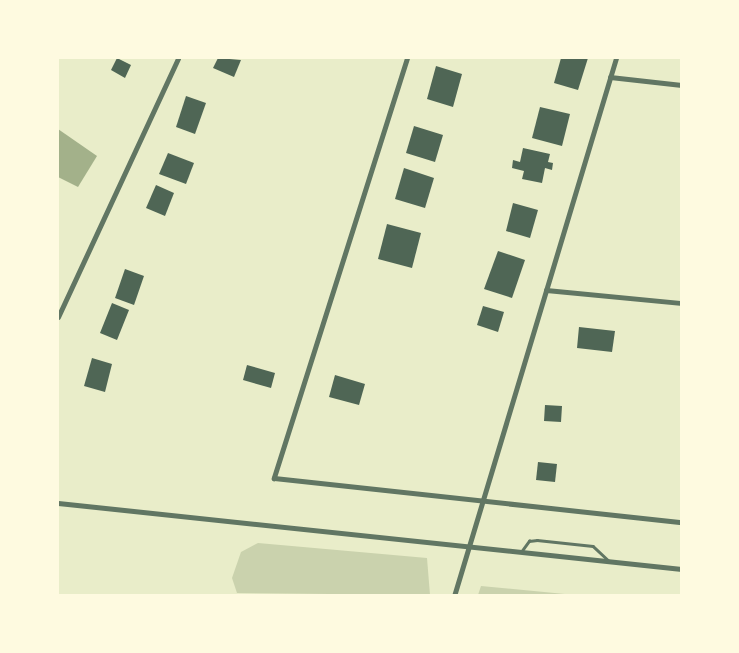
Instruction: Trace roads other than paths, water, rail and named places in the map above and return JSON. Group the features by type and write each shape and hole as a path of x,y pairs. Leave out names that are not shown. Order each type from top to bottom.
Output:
{"street":[{"path":"58,317 178,58"},
{"path":"407,58 274,478 482,502 682,522"},
{"path":"454,596 616,58"},
{"path":"610,77 682,85"},
{"path":"546,290 682,304"},
{"path":"58,504 682,569"}],"lane":[{"path":"521,552 529,541 537,540 593,546 602,552 610,562"}]}
